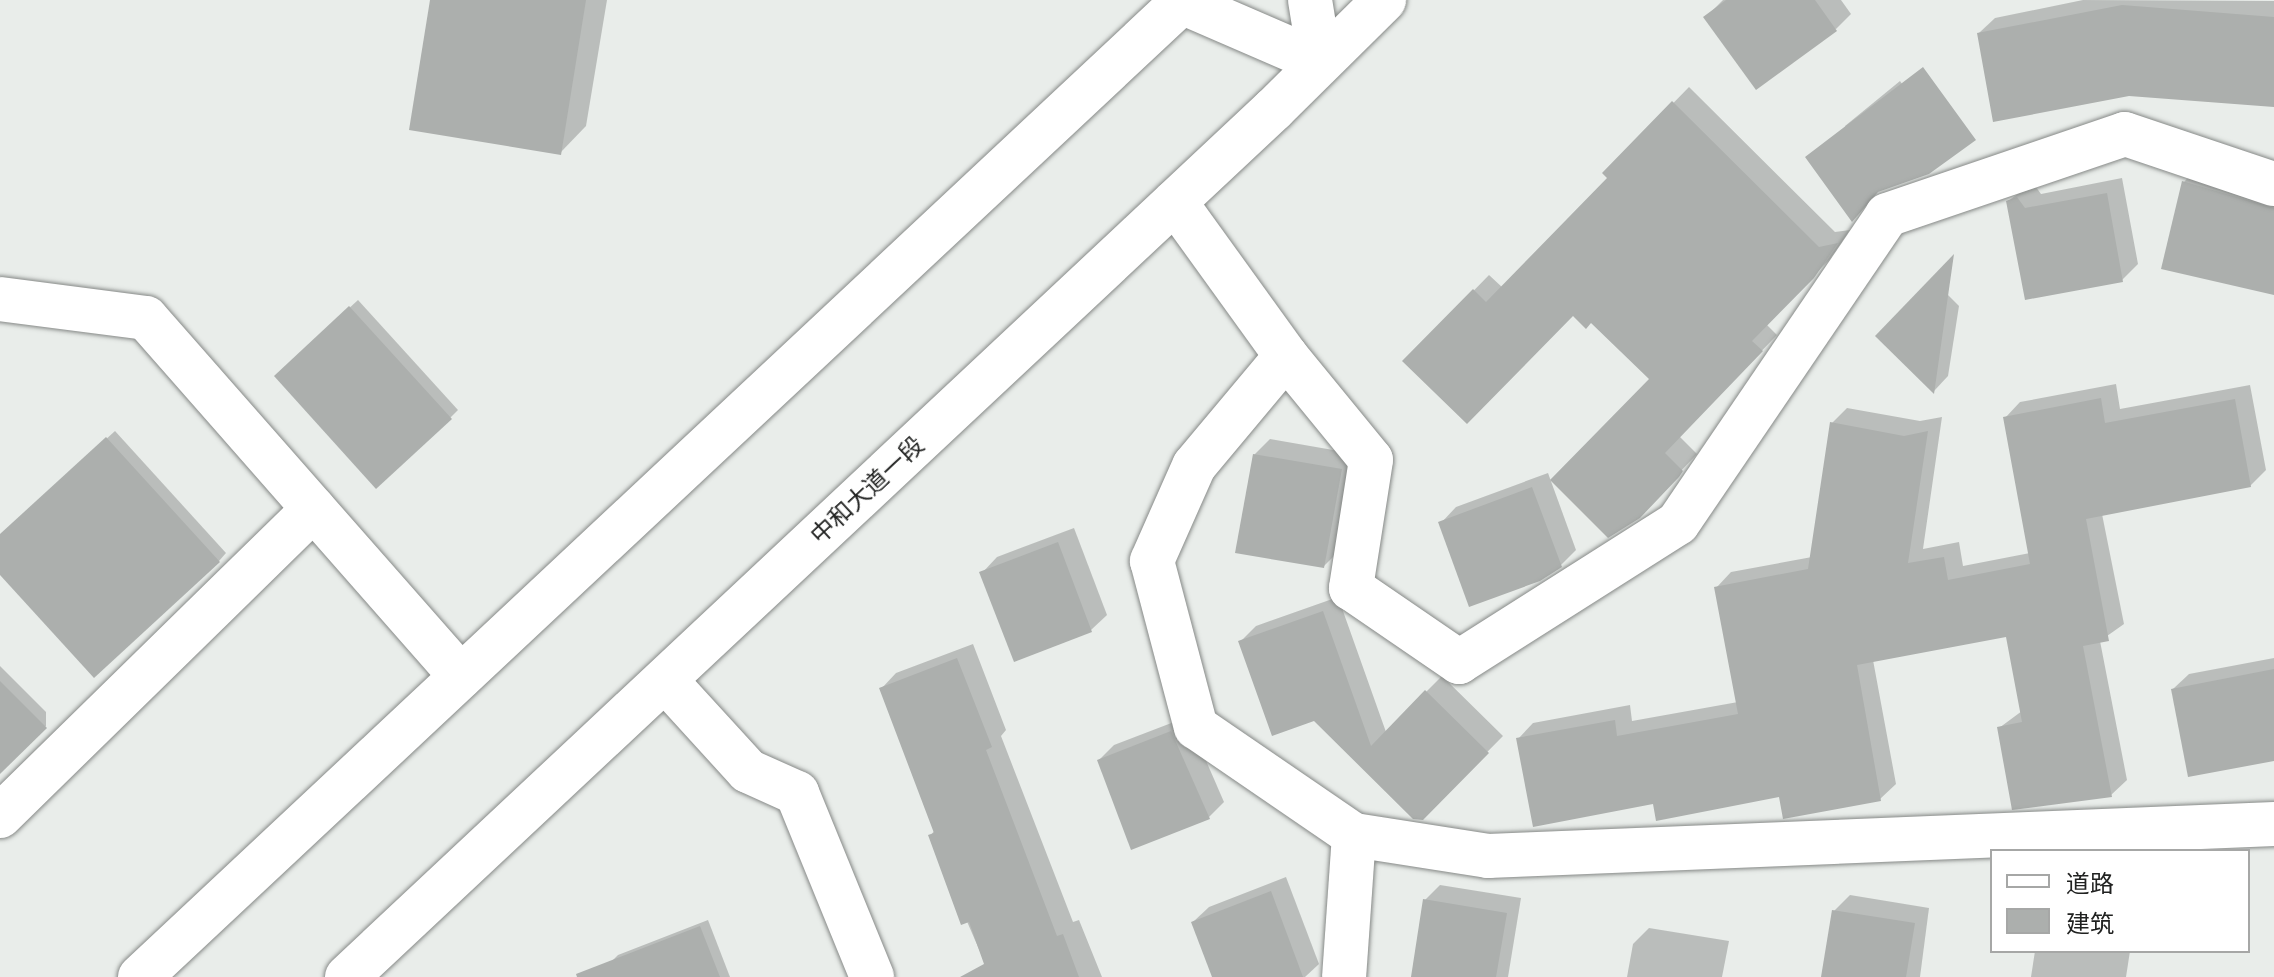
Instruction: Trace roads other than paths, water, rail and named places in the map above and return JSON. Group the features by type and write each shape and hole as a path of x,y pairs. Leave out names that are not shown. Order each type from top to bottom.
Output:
{"street":[{"path":"1310,0 1320,62"},
{"name":"中和大道一段","path":"347,977 1175,202 1384,0"},
{"path":"140,977 1180,2 1320,62"},
{"path":"1175,202 1286,356 1371,460 1351,588 1459,662 1678,523 1887,215 2125,134 2274,184"},
{"path":"0,299 146,318 461,676"},
{"path":"1286,356 1194,466 1152,561 1196,727 1354,835 1488,856 2274,824"},
{"path":"0,816 314,509"},
{"path":"665,680 748,771 797,793 872,977"},
{"path":"1344,977 1354,835"}]}
